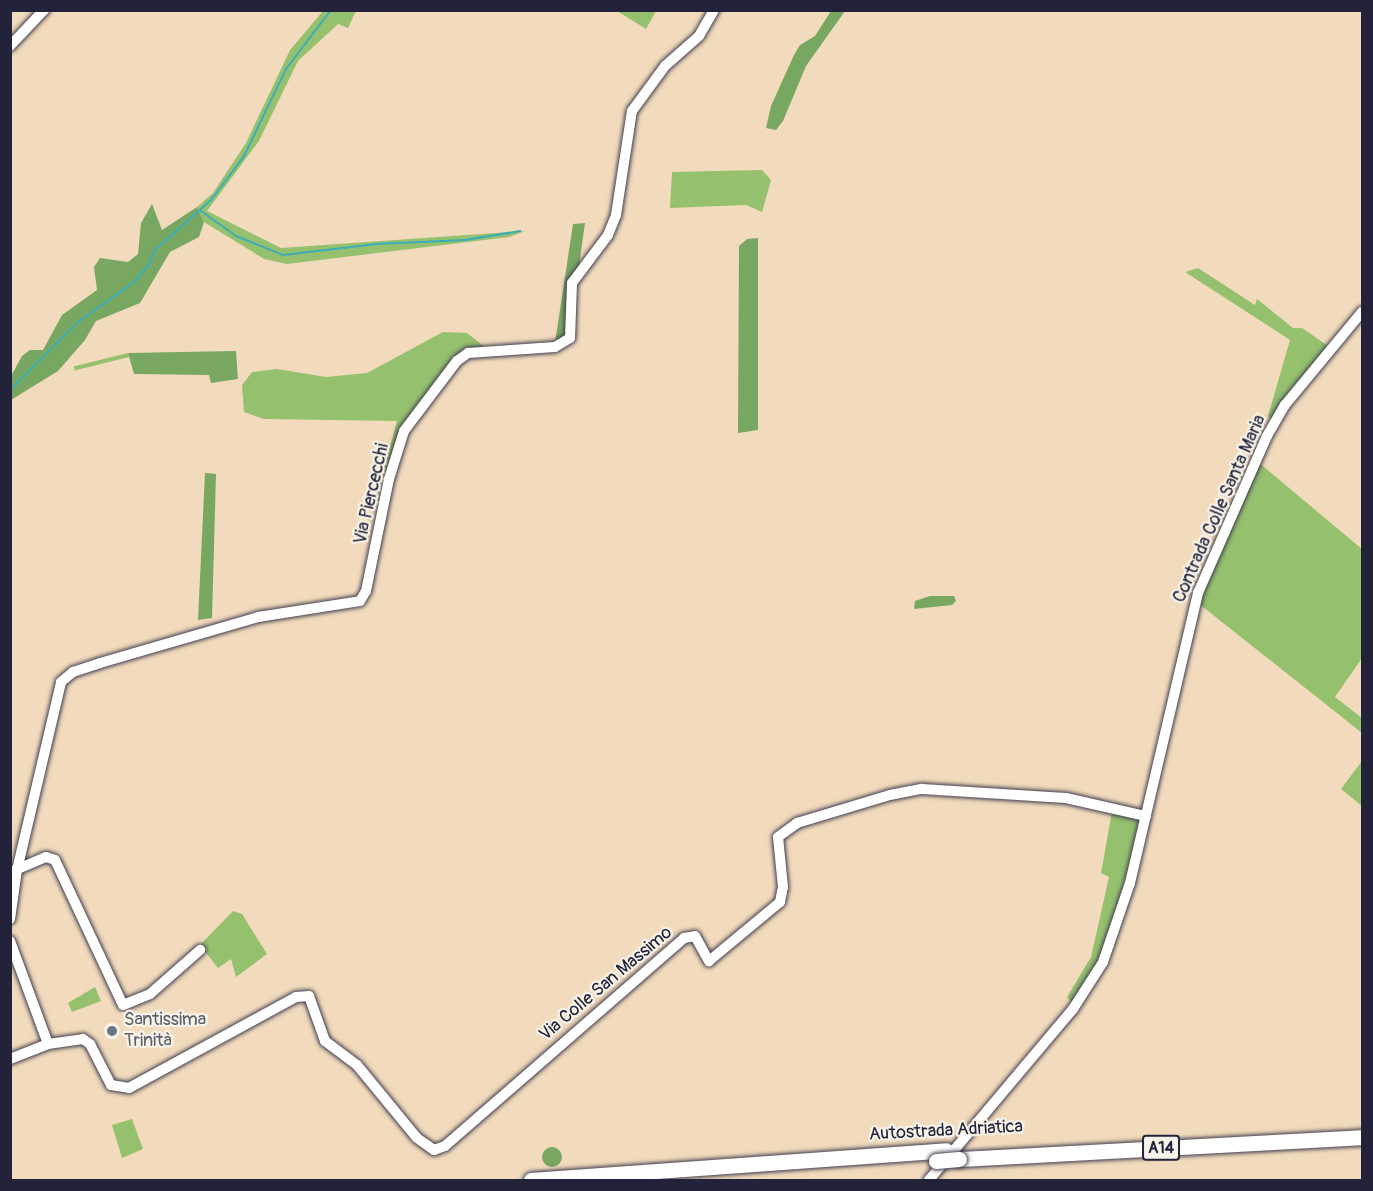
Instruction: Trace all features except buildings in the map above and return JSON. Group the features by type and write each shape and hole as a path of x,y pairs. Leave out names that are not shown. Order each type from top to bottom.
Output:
{"highway":[{"name":"Autostrada Adriatica","path":"962,1154 1362,1127"},
{"name":"Autostrada Adriatica","path":"531,1180 941,1155 1362,1137"},
{"name":"Autostrada Adriatica","path":"638,1180 941,1155"}],"street":[{"name":"Via Piercecchi","path":"10,919 14,871 61,682 73,672 258,617 360,601 366,591 389,479 404,431 457,361 468,353 555,346 570,338 572,283 608,235 616,215 632,111 665,66 699,36 714,10"},
{"path":"10,46 37,12"},
{"name":"Contrada Colle Santa Maria","path":"929,1180 1073,1009 1103,962 1130,884 1198,593 1281,413 1362,312"},
{"name":"Via Colle San Massimo","path":"48,1044 85,1040 108,1081 114,1087 129,1088 296,997 309,996 325,1041 357,1065 417,1138 434,1150 445,1146 684,938 690,935 699,939 710,961 780,902 783,887 778,837 797,823 890,795 922,789 1066,798 1146,816"},
{"path":"14,871 46,857 55,860 123,1005 150,994 200,950"},
{"path":"10,941 48,1044 10,1059"}],"green space":[{"path":"323,11 356,11 348,28 338,24 298,61 259,141 207,211 281,248 525,231 509,237 287,264 264,259 204,222 197,207 213,193 246,143 290,50"},
{"path":"617,11 656,11 646,29"},
{"path":"831,11 845,11 806,66 783,121 776,130 766,128 771,106 794,55 800,45 815,36"},
{"path":"762,170 771,180 762,212 746,205 670,208 672,172"},
{"path":"152,204 162,230 197,207 204,222 199,237 170,252 140,303 96,321 85,340 58,371 11,400 11,376 22,356 30,350 43,350 62,315 97,290 94,267 100,258 128,262 138,254 141,223"},
{"path":"585,223 569,337 555,343 573,224"},
{"path":"758,238 758,430 738,433 739,246 747,239"},
{"path":"1198,268 1255,305 1257,299 1293,328 1302,328 1331,348 1272,420 1268,416 1290,340 1185,272"},
{"path":"443,332 467,333 485,347 469,351 420,407 389,477 383,473 397,421 264,419 244,412 242,385 252,372 277,369 326,377 367,373"},
{"path":"236,351 238,379 211,383 209,375 134,374 128,353"},
{"path":"128,353 129,357 75,370 74,367"},
{"path":"1258,462 1362,549 1362,658 1335,697 1362,718 1362,733 1198,603"},
{"path":"205,473 216,474 212,618 198,620"},
{"path":"930,596 954,596 956,601 952,605 914,609 915,601"},
{"path":"1362,761 1362,806 1341,789"},
{"path":"1112,811 1143,817 1102,957 1072,1003 1067,997 1091,957 1109,877 1101,873"},
{"path":"233,911 242,914 267,954 236,977 231,959 218,968 200,945"},
{"path":"95,987 101,1001 72,1012 68,1003"},
{"path":"132,1119 143,1149 122,1158 112,1125"},
{"path":"552,1147 559,1150 562,1157 559,1164 552,1167 545,1164 542,1157 545,1150"}],"waterway":[{"path":"10,390 78,322 134,282 148,266 156,249 211,200 244,156 286,69 331,10"},
{"path":"201,211 236,236 283,255 376,244 465,240 520,231"}],"place":[{"name":"Santissima Trinità","path":"112,1031"}]}
